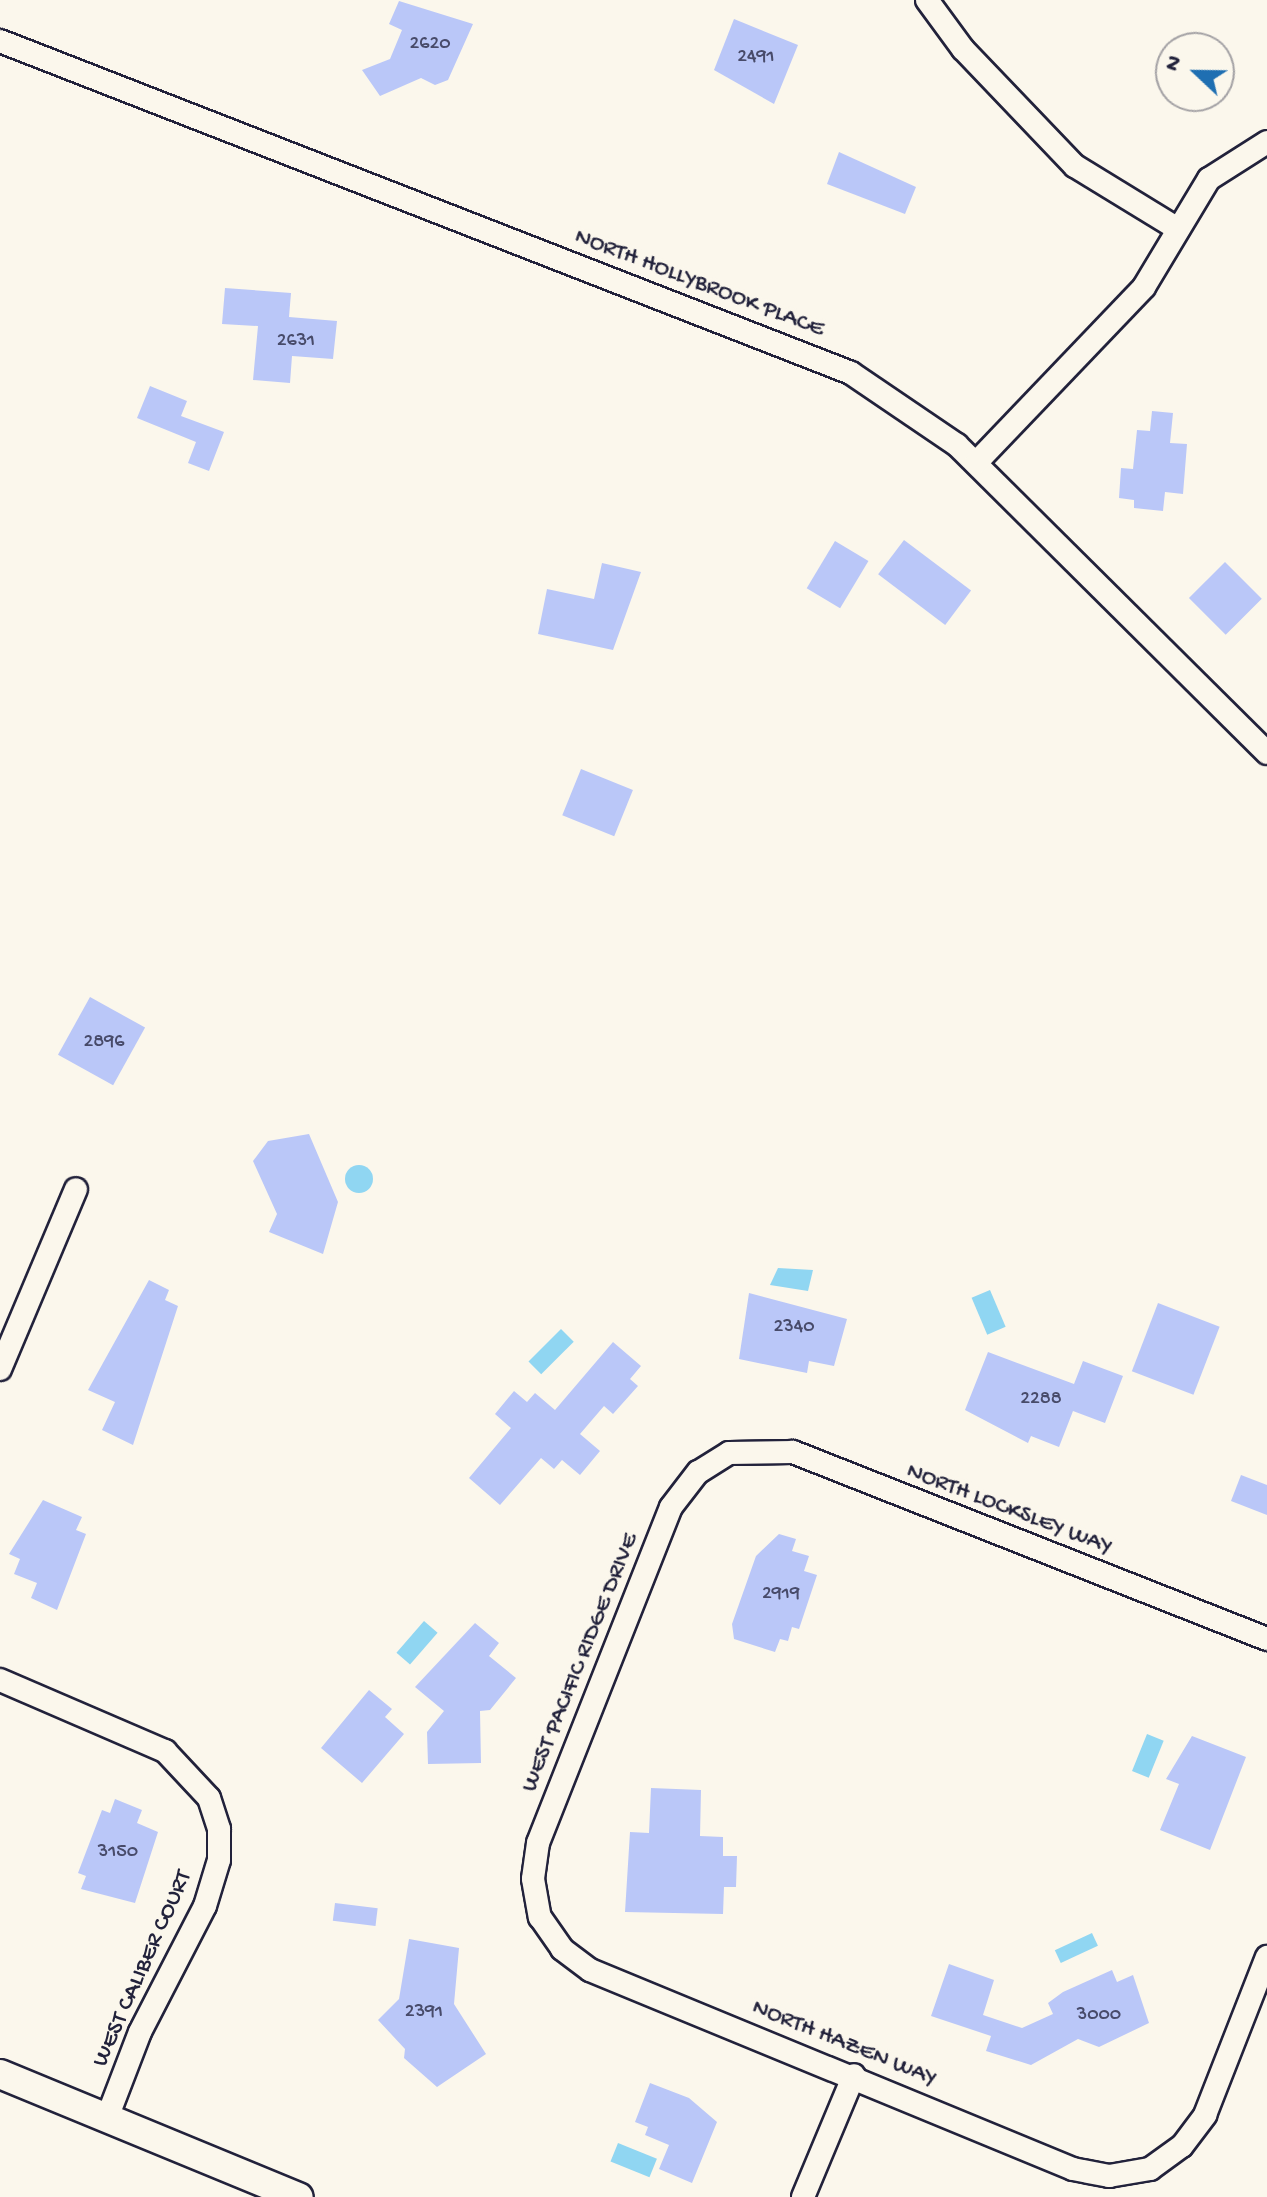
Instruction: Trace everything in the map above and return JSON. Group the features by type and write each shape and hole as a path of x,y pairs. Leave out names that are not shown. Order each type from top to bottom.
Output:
{"street":[{"path":"927,0 1075,166 1178,229"},
{"name":"NORTH HOLLYBROOK PLACE","path":"0,41 803,352 896,399 976,463 1267,753"},
{"path":"976,463 1144,287 1209,179 1267,142"},
{"path":"0,1369 76,1189"},
{"name":"NORTH LOCKSLEY WAY","path":"729,1453 793,1452 1267,1639"},
{"name":"WEST PACIFIC RIDGE DRIVE","path":"540,1917 533,1879 538,1843 671,1507 698,1472 729,1453"},
{"name":"WEST CALIBER COURT","path":"0,1680 165,1751 202,1789 219,1829 219,1860 205,1906 140,2032 107,2118"},
{"name":"NORTH HAZEN WAY","path":"540,1917 562,1949 590,1970 854,2075 1073,2169 1109,2176 1150,2169 1182,2146 1205,2115 1267,1957"},
{"path":"0,2074 299,2197"},
{"path":"803,2197 854,2075"}],"water":[{"path":"359,1165 369,1169 373,1179 369,1189 359,1193 349,1189 345,1179 349,1169"},
{"path":"778,1268 813,1270 808,1291 770,1285"},
{"path":"990,1290 1006,1327 987,1335 972,1298"},
{"path":"561,1329 574,1342 541,1374 528,1362"},
{"path":"424,1621 438,1633 410,1665 396,1653"},
{"path":"1147,1734 1164,1741 1149,1778 1132,1771"},
{"path":"1092,1933 1098,1946 1061,1963 1055,1950"},
{"path":"618,2143 657,2159 649,2177 611,2162"}],"building":[{"path":"399,1 473,24 448,80 435,85 421,78 380,96 362,70 390,59 402,30 389,24"},
{"path":"734,19 798,45 774,104 714,70"},
{"path":"839,152 916,187 905,214 827,184"},
{"path":"225,288 291,293 289,317 337,321 333,359 292,356 290,383 253,380 258,326 222,324"},
{"path":"150,386 187,401 181,416 224,432 209,471 188,463 196,442 137,418"},
{"path":"1152,411 1173,413 1170,443 1187,444 1183,494 1165,492 1163,511 1134,508 1134,500 1119,498 1121,468 1133,469 1137,430 1150,431"},
{"path":"904,540 971,591 945,625 878,574"},
{"path":"835,541 868,561 840,608 807,588"},
{"path":"1225,562 1262,599 1226,635 1189,598"},
{"path":"602,563 641,572 613,650 538,634 547,589 594,599"},
{"path":"581,769 633,790 614,836 562,815"},
{"path":"90,997 145,1028 113,1085 58,1055"},
{"path":"309,1134 338,1202 323,1254 269,1232 277,1214 253,1161 268,1141"},
{"path":"149,1280 169,1290 165,1300 178,1306 133,1445 102,1430 115,1402 88,1390"},
{"path":"749,1293 847,1319 834,1366 809,1361 807,1373 739,1359"},
{"path":"1158,1303 1220,1327 1193,1395 1132,1371"},
{"path":"613,1342 641,1366 630,1379 638,1386 613,1414 604,1406 580,1434 600,1451 580,1475 562,1460 554,1469 541,1458 500,1505 469,1478 511,1428 495,1414 514,1391 527,1402 535,1393 555,1410"},
{"path":"988,1352 1074,1384 1083,1361 1123,1376 1105,1423 1073,1411 1059,1447 1031,1436 1028,1443 965,1410"},
{"path":"1241,1475 1267,1485 1267,1515 1231,1501"},
{"path":"43,1500 82,1517 76,1530 86,1534 57,1610 31,1598 37,1583 14,1574 20,1559 9,1554"},
{"path":"779,1534 796,1539 792,1551 809,1556 804,1571 817,1575 799,1629 792,1627 788,1641 780,1639 775,1652 734,1639 732,1624 756,1556"},
{"path":"475,1623 499,1643 489,1656 516,1678 490,1710 480,1711 481,1763 428,1764 427,1732 444,1711 415,1687"},
{"path":"369,1690 392,1709 385,1717 404,1734 362,1783 321,1748"},
{"path":"1192,1736 1246,1757 1210,1850 1160,1830 1179,1784 1166,1779"},
{"path":"651,1788 701,1790 700,1836 723,1837 723,1856 737,1856 736,1887 724,1887 723,1914 625,1912 630,1832 649,1833"},
{"path":"115,1799 142,1810 137,1823 158,1832 135,1903 81,1889 86,1876 78,1873 102,1810 110,1813"},
{"path":"335,1903 378,1908 375,1926 333,1921"},
{"path":"409,1939 459,1948 454,2004 486,2054 437,2087 404,2058 405,2049 378,2020 399,1999"},
{"path":"949,1964 994,1980 983,2015 1022,2028 1053,2014 1048,2003 1063,1992 1112,1970 1117,1982 1133,1975 1149,2023 1099,2047 1078,2039 1031,2065 986,2051 991,2036 931,2016"},
{"path":"650,2083 689,2098 717,2122 692,2183 659,2169 669,2145 645,2135 648,2127 635,2122"}]}
